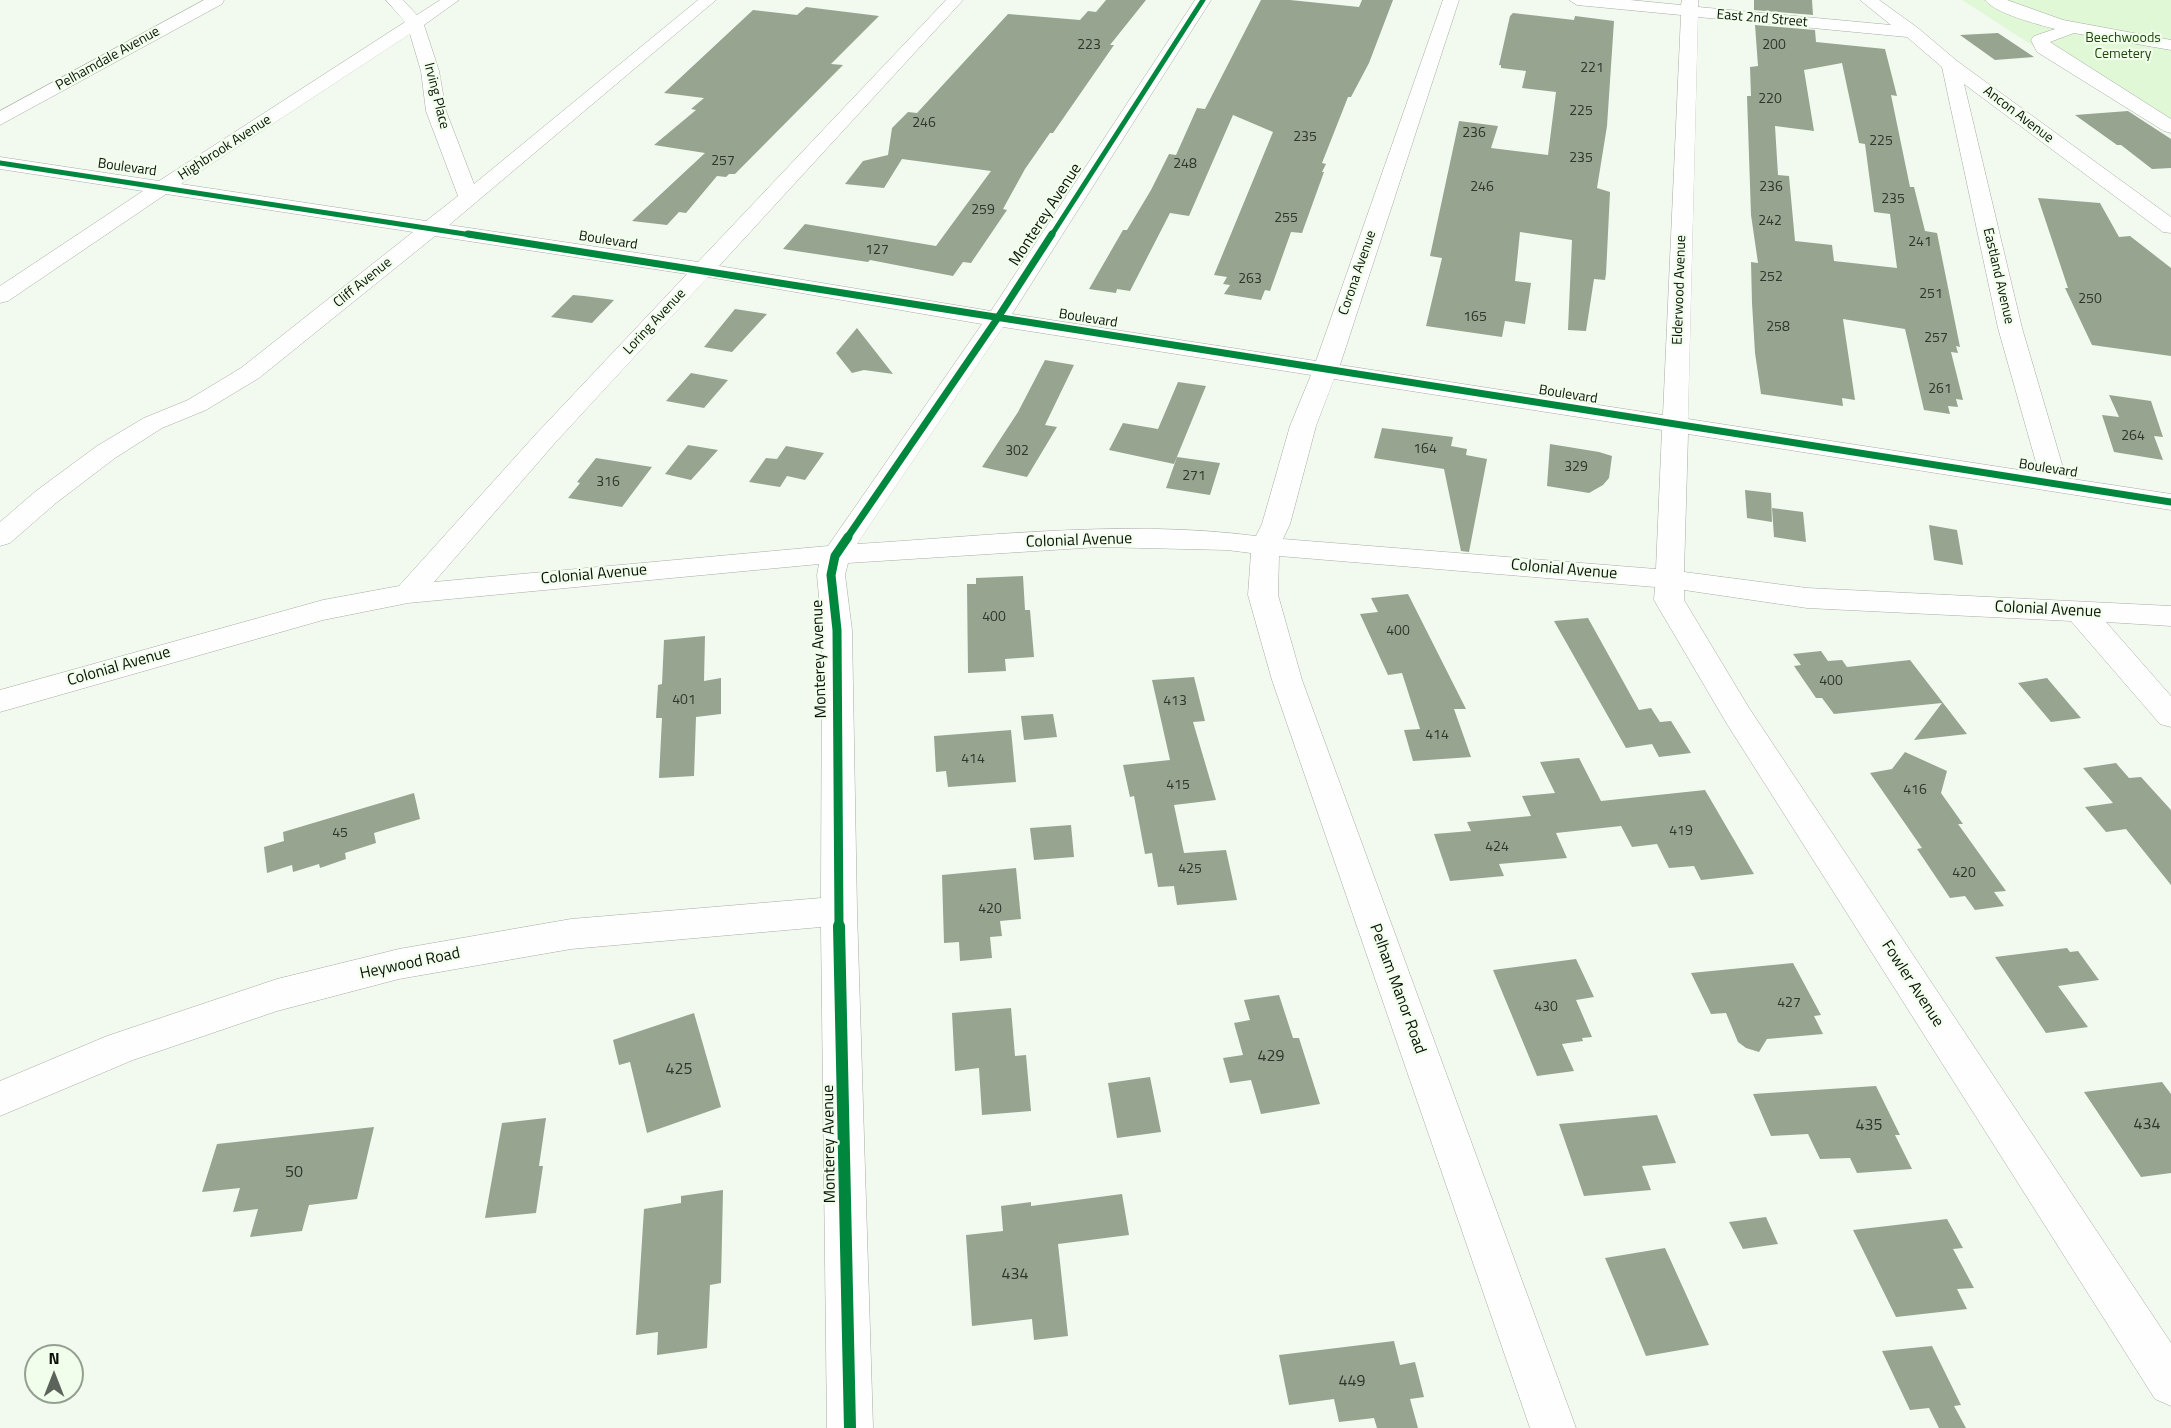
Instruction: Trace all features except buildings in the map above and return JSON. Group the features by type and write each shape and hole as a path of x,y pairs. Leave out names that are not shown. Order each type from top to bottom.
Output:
{"street":[{"name":"Pelhamdale Avenue","path":"0,119 216,0"},
{"name":"Irving Place","path":"394,0 415,23 430,71 436,111 469,198"},
{"name":"Highbrook Avenue","path":"0,296 451,0"},
{"name":"Cliff Avenue","path":"0,537 46,496 106,452 153,423 198,405 250,373 469,198 708,0"},
{"name":"Loring Avenue","path":"408,594 546,438 955,0"},
{"name":"Monterey Avenue","path":"850,1428 839,911 837,630 831,575 835,555 997,319 1203,0"},
{"name":"Corona Avenue","path":"1265,546 1276,524 1303,426 1326,369 1451,0"},
{"name":"East 2nd Street","path":"1577,0 1689,6 1912,32"},
{"name":"Ancon Avenue","path":"1868,0 1912,32 1951,65 2171,227"},
{"path":"1993,0 2018,13 2070,28 2171,45"},
{"name":"Elderwood Avenue","path":"1671,579 1689,6"},
{"path":"2070,28 2040,39 2043,48 2171,127"},
{"name":"Eastland Avenue","path":"1951,65 2010,328 2055,484"},
{"name":"Boulevard","path":"0,163 704,270 997,319 2171,502"},
{"name":"Colonial Avenue","path":"0,701 323,610 408,594 835,555 1099,538 1227,541 1671,579 1807,598 2171,616"},
{"name":"Pelham Manor Road","path":"1265,546 1263,595 1287,680 1553,1428"},
{"name":"Fowler Avenue","path":"1671,579 1669,600 1738,716 2171,1383"},
{"path":"2080,612 2129,671 2171,716"},
{"name":"Heywood Road","path":"0,1099 132,1044 278,995 399,964 571,934 839,911"}],"green space":[{"name":"Beechwoods Cemetery","path":"1962,0 2171,0 2171,135"}],"cycle path":[{"path":"850,1428 839,911 837,630 831,575 835,556 997,319 1203,0"},
{"path":"0,163 704,270 997,319 2171,502"}]}
